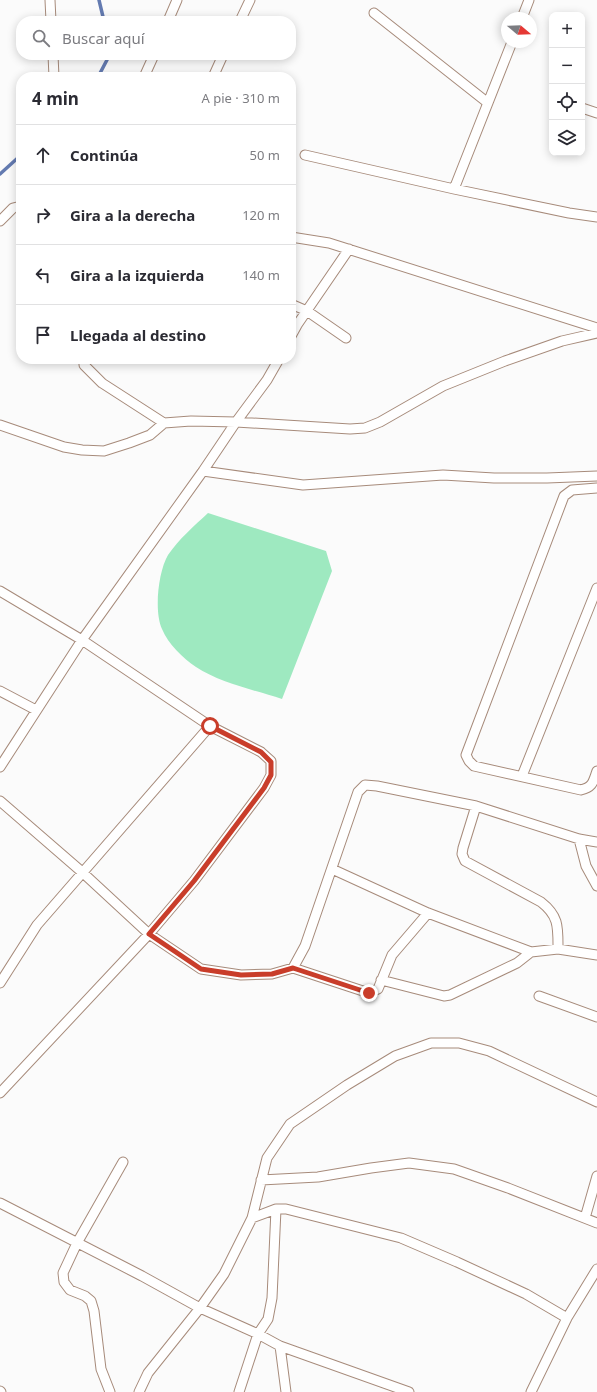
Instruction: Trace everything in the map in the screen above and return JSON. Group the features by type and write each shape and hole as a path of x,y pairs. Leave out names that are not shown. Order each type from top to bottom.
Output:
{"street":[{"path":"50,0 51,16"},
{"path":"170,16 177,0"},
{"path":"242,16 250,0"},
{"path":"524,12 529,0"},
{"path":"374,13 488,103"},
{"path":"454,189 510,48"},
{"path":"53,60 54,72"},
{"path":"146,72 152,60"},
{"path":"214,72 220,60"},
{"path":"585,109 597,113"},
{"path":"305,155 454,189 569,213 597,217"},
{"path":"0,221 13,208 16,207"},
{"path":"296,239 329,243 597,328"},
{"path":"296,328 349,249"},
{"path":"296,306 307,311 346,338"},
{"path":"0,425 64,447 104,451 150,435 164,423 191,421 236,422 350,429 365,428 380,422 443,386 526,353 562,341 597,334"},
{"path":"84,364 102,383 164,423"},
{"path":"0,767 82,640 203,471 267,380 276,364"},
{"path":"203,471 304,485 443,475 494,478 597,476"},
{"path":"597,488 572,490 564,496 466,755 474,766 581,790 592,785 597,771"},
{"path":"522,776 597,588"},
{"path":"0,591 82,640 210,726 261,752 271,762 271,775 264,788 194,881 149,934 0,1093"},
{"path":"0,691 36,710"},
{"path":"0,983 37,925 210,726"},
{"path":"293,968 305,946 358,792 365,785 377,786 476,806 579,839 597,842"},
{"path":"0,800 82,872 149,934 201,969 249,975 272,974 293,968 369,993 378,989 392,954 428,913"},
{"path":"476,806 462,848 462,854 465,861 541,902 551,909 558,927 558,949"},
{"path":"579,839 586,866 597,886"},
{"path":"332,869 428,913 530,952 558,949 597,955"},
{"path":"586,953 597,947"},
{"path":"381,980 444,996 450,995 517,963 530,952"},
{"path":"540,996 597,1017"},
{"path":"139,1392 148,1374 200,1308 224,1274 252,1218 267,1158 290,1124 347,1085 395,1056 430,1043 459,1043 489,1051 597,1102"},
{"path":"110,1392 101,1369 94,1311 91,1301 85,1296 70,1290 64,1282 63,1273 77,1243 123,1162"},
{"path":"261,1180 318,1178 371,1168 409,1163 454,1169 508,1188 597,1223"},
{"path":"585,1218 597,1176"},
{"path":"0,1203 142,1276 200,1308 258,1334 280,1346 409,1392"},
{"path":"252,1218 276,1209 286,1209 401,1238 526,1294 567,1318"},
{"path":"239,1392 258,1334 268,1319 272,1298 276,1209"},
{"path":"531,1392 567,1318 597,1269"},
{"path":"280,1346 286,1392"}],"green space":[{"path":"208,513 326,551 332,571 282,699 238,686 205,673 176,650 162,629 158,613 158,592 165,562 168,555 177,544"}],"waterway":[{"path":"99,0 103,16"},
{"path":"101,72 107,60"},
{"path":"0,174 16,160"}],"route":[{"path":"210,726 261,752 271,762 271,775 264,788 194,881 149,934 201,969 241,975 272,974 293,968 369,993"}]}
